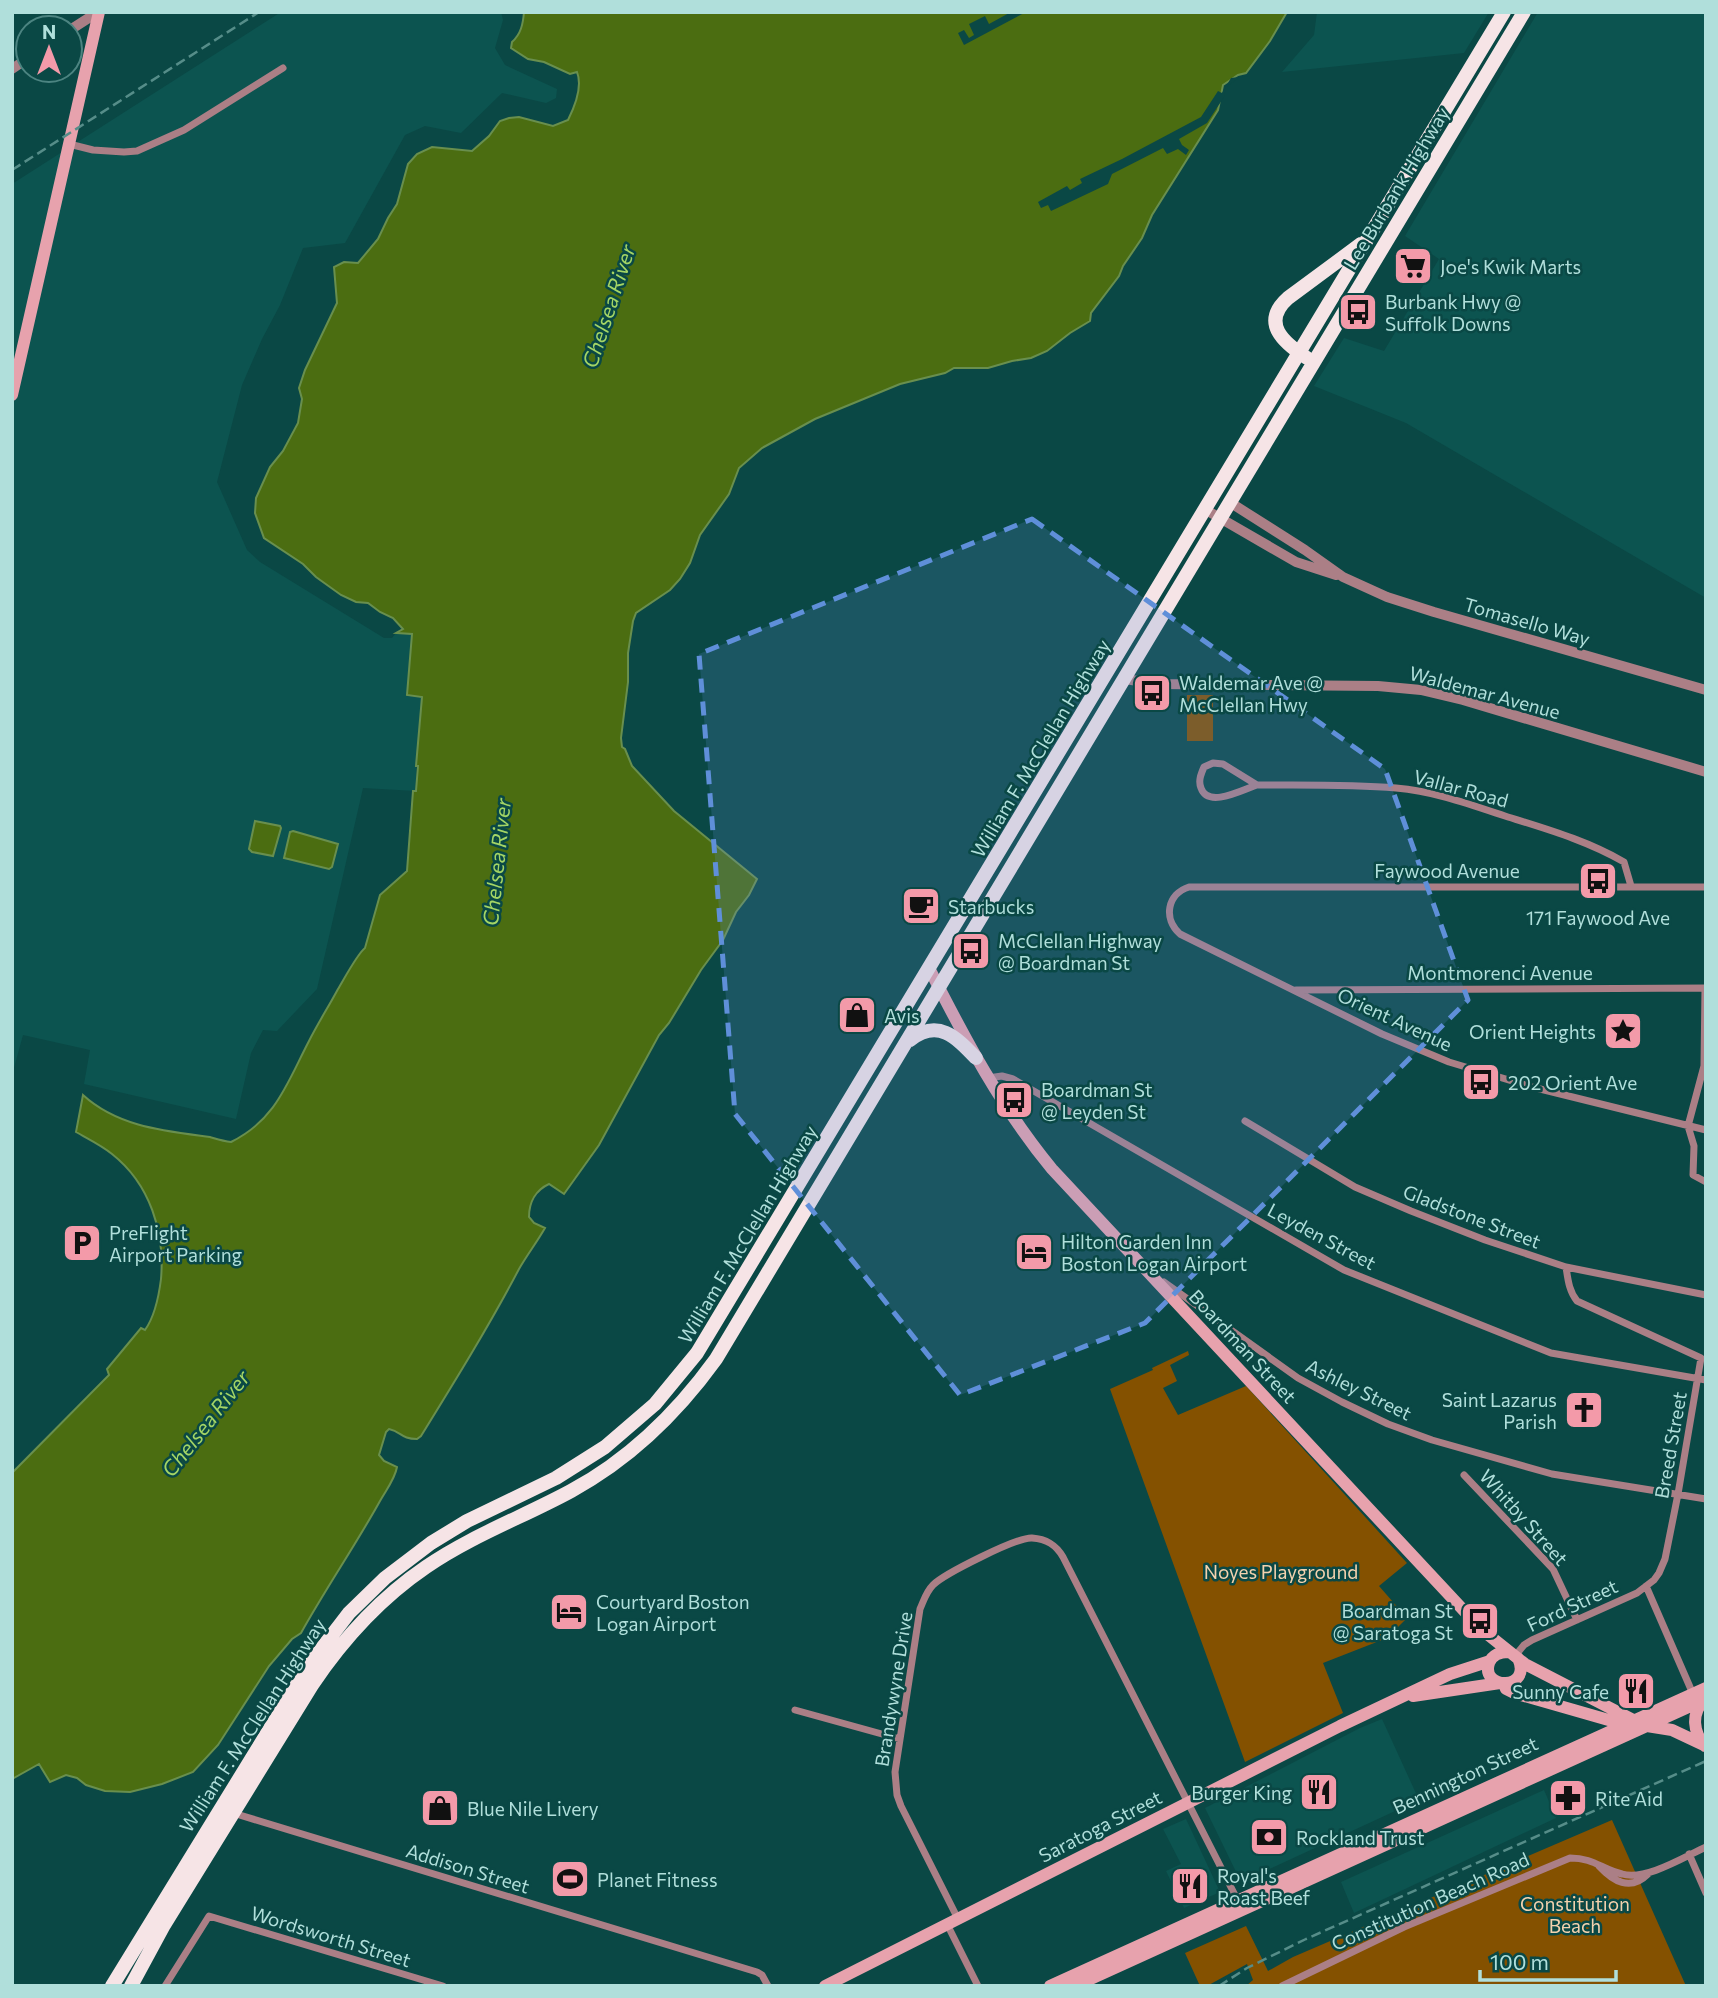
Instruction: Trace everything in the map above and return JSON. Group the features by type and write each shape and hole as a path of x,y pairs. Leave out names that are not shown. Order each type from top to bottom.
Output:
{"highway":[{"name":"Lee Burbank Highway","path":"1284,379 1504,12"},
{"name":"Lee Burbank Highway","path":"1301,383 1524,12"},
{"path":"1314,362 1288,345 1278,333 1275,320 1278,309 1288,298 1367,239"},
{"name":"William F. McClellan Highway","path":"112,1986 309,1665 349,1612 391,1572 431,1543 467,1521 556,1478 605,1447 637,1421 677,1379 711,1333 1284,379"},
{"name":"William F. McClellan Highway","path":"131,1986 232,1813 326,1664 350,1634 383,1600 448,1553 601,1473 635,1448 677,1408 702,1378 729,1339 1301,383"},
{"path":"904,1046 923,1032 937,1030 954,1038 976,1058"}],"main road":[{"path":"12,395 99,12"},
{"name":"Boardman Street","path":"929,968 988,1079 1025,1135 1052,1169 1481,1629 1514,1655"},
{"name":"Boardman Street","path":"1481,1629 1491,1659"},
{"path":"1634,1723 1530,1667 1514,1655 1501,1652 1491,1659 1490,1675 1514,1693 1634,1723 1670,1729 1706,1746"},
{"path":"1502,1684 1514,1681 1519,1675 1521,1665 1514,1655"},
{"name":"Saratoga Street","path":"825,1986 1392,1701 1450,1674 1491,1659"},
{"name":"Saratoga Street","path":"1392,1701 1502,1684"},
{"path":"1702,1695 1695,1720 1698,1735 1706,1746"},
{"name":"Bennington Street","path":"1050,1986 1305,1876 1634,1723 1702,1695"},
{"name":"Bennington Street","path":"1391,1837 1634,1723"},
{"name":"Bennington Street","path":"1075,1986 1240,1905"}],"street":[{"path":"84,21 99,12"},
{"path":"69,144 93,150 137,150 184,130 283,68"},
{"name":"Tomasello Way","path":"1231,503 1306,550 1343,577"},
{"name":"Tomasello Way","path":"1206,510 1296,562 1343,577 1376,593 1706,690"},
{"name":"Waldemar Avenue","path":"1125,679 1157,684 1378,686 1421,690 1706,772"},
{"name":"Vallar Road","path":"1257,785 1223,764 1213,763 1204,767 1200,776 1200,786 1204,794 1214,798 1257,785 1397,788 1430,793 1566,835 1599,848 1624,862 1630,886"},
{"name":"Faywood Avenue","path":"1189,887 1706,887"},
{"name":"Orient Avenue","path":"1189,887 1178,893 1170,904 1170,921 1177,931 1393,1039 1470,1069 1706,1130"},
{"path":"1706,988 1705,1066 1688,1126 1694,1146 1693,1175 1706,1182"},
{"name":"Montmorenci Avenue","path":"1296,989 1706,988"},
{"name":"Leyden Street","path":"988,1079 1002,1076 1013,1079 1344,1270 1551,1353 1702,1380"},
{"name":"Gladstone Street","path":"1245,1121 1355,1187 1485,1240 1566,1267 1706,1295"},
{"name":"Breed Street","path":"1566,1267 1568,1285 1577,1301 1701,1358 1702,1380 1665,1559 1654,1580 1646,1586"},
{"name":"Ashley Street","path":"1149,1272 1298,1378 1388,1423 1432,1440 1552,1474 1706,1499"},
{"path":"1192,1320 1207,1311"},
{"name":"Whitby Street","path":"1464,1475 1553,1569 1577,1620"},
{"name":"Brandywyne Drive","path":"978,1986 953,1922 901,1806 895,1772 920,1609 925,1595 946,1575 1023,1539 1030,1537 1057,1547 1240,1905"},
{"path":"1646,1586 1702,1695"},
{"name":"Ford Street","path":"1514,1655 1528,1642 1630,1596 1646,1586"},
{"path":"795,1710 900,1739"},
{"name":"Addison Street","path":"232,1813 757,1972 768,1986"},
{"path":"1706,1847 1689,1854 1706,1893"},
{"name":"Constitution Beach Road","path":"1282,1986 1404,1927 1570,1857 1593,1860 1621,1874 1631,1875 1649,1873 1689,1854"},
{"name":"Wordsworth Street","path":"165,1986 209,1916 443,1986"}],"highlighted area":[{"path":"1032,519 1385,769 1468,1000 1145,1323 960,1395 735,1114 699,654"}],"shaded area":[{"path":"281,12 501,12 503,20 495,48 505,65 557,89 556,98 546,103 502,93 461,133 425,126 405,135 345,243 303,248 280,305 242,385 217,482 247,550 260,562 384,638 392,638 396,633 412,634 407,694 422,696 416,791 363,788 317,989 277,1031 263,1030 251,1053 236,1119 84,1084 90,1050 23,1035 12,1075 12,184"},
{"path":"1317,12 1489,12 1464,53 1282,72 1314,35"},
{"path":"1538,12 1706,12 1706,598 1406,423 1314,386 1344,338 1384,351 1439,259 1405,236"},
{"path":"1382,1719 1419,1800 1241,1882 1205,1808"},
{"path":"1544,1790 1556,1818 1354,1913 1341,1882"},
{"path":"1186,1819 1220,1892 1184,1908 1166,1871 1181,1864 1163,1829"}],"green space":[{"path":"1187,695 1213,695 1213,741 1187,741"},
{"name":"Noyes Playground","path":"1188,1351 1189,1355 1170,1365 1177,1381 1163,1388 1178,1415 1246,1386 1407,1563 1379,1586 1407,1618 1387,1638 1323,1663 1343,1713 1245,1762 1110,1389"},
{"name":"Constitution Beach","path":"1612,1820 1686,1986 1246,1986 1253,1980 1247,1964 1207,1986 1200,1986 1185,1953 1246,1926 1268,1971 1293,1957"}],"water":[{"name":"Chelsea River","path":"524,12 1287,12 1246,73 1223,85 1218,110 1152,215 1142,238 1119,276 1091,313 1090,321 1047,351 1031,358 988,368 954,368 945,373 900,384 815,419 762,448 739,468 729,494 700,535 690,563 680,579 670,590 636,613 628,653 628,682 621,738 622,747 632,766 674,811 757,879 749,895 736,912 723,940 659,1035 599,1145 564,1194 549,1184 534,1197 529,1217 534,1223 545,1228 421,1436 412,1439 389,1429 386,1432 379,1455 384,1461 397,1467 392,1480 301,1633 292,1639 269,1666 218,1745 193,1772 130,1792 105,1791 66,1775 50,1782 39,1764 12,1779 12,1473 109,1375 107,1369 141,1328 145,1330 154,1312 161,1279 162,1261 157,1227 145,1194 125,1166 112,1154 76,1132 83,1095 111,1114 143,1126 231,1142 246,1133 259,1123 279,1099 312,1034 365,948 380,895 407,871 422,697 407,695 412,634 396,633 403,629 393,618 368,603 356,602 341,595 303,564 264,538 255,513 256,498 270,467 283,451 298,423 302,399 299,388 337,303 334,267 344,262 358,263 378,239 397,204 408,164 417,154 432,147 472,151 489,136 500,121 509,118 519,117 553,126 568,120 579,90 577,72 570,74 544,62 528,59 511,48 521,28"},
{"path":"255,821 280,826 273,856 249,849"},
{"path":"290,832 338,844 332,867 329,869 284,858"}],"pier":[{"path":"1011,12 1026,12 964,45 958,33 964,30 969,38 974,35 969,24 985,16 989,24"},
{"path":"1248,76 1239,78 1226,87 1224,97 1207,123 1179,139 1189,150 1186,155 1178,149 1167,154 1163,148 1112,174 1108,184 1051,211 1048,205 1041,208 1038,202 1067,186 1070,190 1082,183 1080,179 1201,117 1218,91 1222,93 1231,78"}],"railway":[{"path":"12,170 259,12"},
{"path":"1219,1986 1247,1968 1306,1939 1706,1761"}],"place":[{"name":"Joe's Kwik Marts","path":"1413,266"},
{"name":"Burbank Hwy @ Suffolk Downs","path":"1358,312"},
{"name":"Waldemar Ave @ McClellan Hwy","path":"1152,693"},
{"name":"171 Faywood Ave","path":"1598,881"},
{"name":"Starbucks","path":"921,906"},
{"name":"McClellan Highway @ Boardman St","path":"971,951"},
{"name":"Avis","path":"857,1015"},
{"name":"Orient Heights","path":"1623,1031"},
{"name":"202 Orient Ave","path":"1481,1082"},
{"name":"Boardman St @ Leyden St","path":"1014,1100"},
{"name":"PreFlight Airport Parking","path":"82,1243"},
{"name":"Hilton Garden Inn Boston Logan Airport","path":"1034,1252"},
{"name":"Saint Lazarus Parish","path":"1584,1410"},
{"name":"Courtyard Boston Logan Airport","path":"569,1612"},
{"name":"Boardman St @ Saratoga St","path":"1480,1621"},
{"name":"Sunny Cafe","path":"1636,1691"},
{"name":"Burger King","path":"1319,1792"},
{"name":"Rite Aid","path":"1568,1798"},
{"name":"Blue Nile Livery","path":"440,1808"},
{"name":"Rockland Trust","path":"1269,1837"},
{"name":"Planet Fitness","path":"570,1879"},
{"name":"Royal's Roast Beef","path":"1190,1886"}]}
